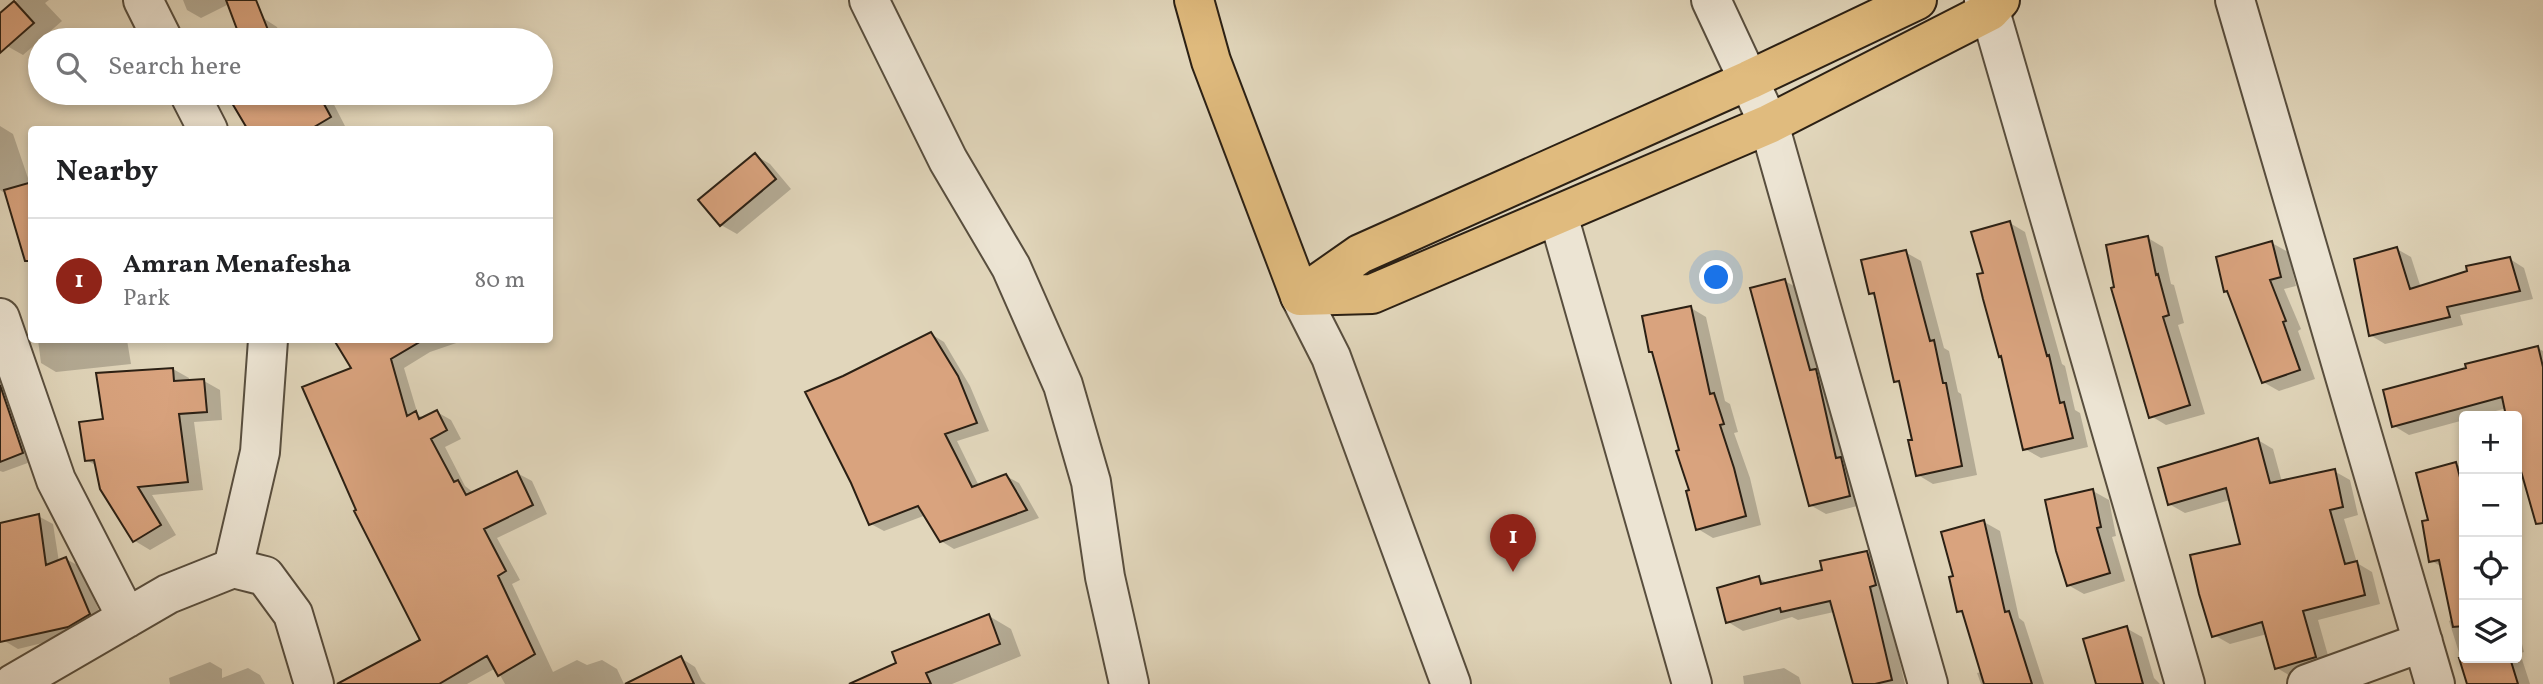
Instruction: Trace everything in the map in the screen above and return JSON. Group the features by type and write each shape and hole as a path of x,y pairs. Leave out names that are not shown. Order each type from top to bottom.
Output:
{"main road":[{"path":"1194,0 1211,61 1300,296"},
{"path":"1300,296 1360,254 1749,80 1917,0"},
{"path":"1300,296 1372,294 1769,124 1991,4"}],"street":[{"path":"143,0 157,28"},
{"path":"869,0 948,160 1011,267 1063,385 1091,482 1105,577 1129,684"},
{"path":"1711,0 1769,124 1928,684"},
{"path":"2235,0 2435,684"},
{"path":"1991,4 2185,684"},
{"path":"195,105 206,126"},
{"path":"1558,215 1692,684"},
{"path":"1300,296 1331,357 1451,684"},
{"path":"0,318 55,480 127,618"},
{"path":"233,568 260,452 268,343"},
{"path":"13,684 168,594 233,568 265,576 293,614 314,684"},
{"path":"2307,684 2423,642"}],"building":[{"path":"226,0 256,0 267,28 236,28"},
{"path":"14,1 34,23 0,53 0,13"},
{"path":"233,105 324,105 331,117 316,126 246,126"},
{"path":"755,153 776,179 720,226 698,200"},
{"path":"28,183 28,261 25,261 4,190"},
{"path":"2010,221 2047,356 2049,355 2060,403 2064,402 2073,438 2023,450 2001,356 1999,357 1977,274 1983,273 1971,232"},
{"path":"2148,236 2156,275 2158,274 2169,315 2163,317 2190,405 2149,418 2111,288 2114,287 2106,245"},
{"path":"2272,241 2281,277 2270,280 2286,321 2283,322 2300,370 2262,383 2227,291 2224,292 2216,257"},
{"path":"2397,247 2410,289 2467,271 2466,266 2510,257 2520,291 2447,307 2450,317 2369,336 2354,259"},
{"path":"1906,250 1930,341 1934,340 1943,383 1946,383 1962,466 1916,476 1908,440 1912,440 1899,381 1894,382 1874,293 1869,294 1861,260"},
{"path":"1785,279 1810,370 1816,369 1836,458 1841,457 1850,496 1809,506 1750,288"},
{"path":"1691,306 1710,394 1714,393 1724,424 1720,425 1746,516 1696,530 1686,491 1689,490 1676,451 1679,450 1652,352 1649,352 1642,316"},
{"path":"931,332 958,376 977,423 945,434 972,487 1006,474 1027,510 940,542 918,506 869,525 805,392"},
{"path":"336,343 418,343 391,359 407,416 416,411 419,419 437,410 447,430 431,439 454,482 458,480 466,495 517,471 533,505 484,529 506,571 498,576 535,654 498,676 487,656 439,684 337,684 420,640 354,511 356,510 302,387 351,368"},
{"path":"2538,346 2543,367 2543,523 2536,524 2522,475 2522,411 2505,411 2502,397 2392,427 2383,390 2466,368 2465,364"},
{"path":"173,368 174,381 204,379 207,412 179,414 188,482 138,487 161,525 133,542 100,489 94,460 85,461 79,422 103,419 96,373"},
{"path":"0,385 23,453 0,462"},
{"path":"2258,438 2270,483 2335,469 2343,507 2330,510 2345,564 2357,561 2365,595 2303,611 2316,657 2275,669 2262,622 2212,637 2199,594 2190,555 2240,544 2226,488 2168,505 2158,468"},
{"path":"2456,462 2459,474 2459,626 2453,627 2439,560 2429,562 2422,521 2428,520 2416,473"},
{"path":"2093,489 2101,527 2097,528 2110,573 2067,586 2045,500"},
{"path":"39,514 46,565 66,557 90,614 68,627 0,642 0,523"},
{"path":"1984,520 2005,612 2009,611 2032,684 1984,684 1962,611 1957,612 1949,577 1953,576 1941,532"},
{"path":"1867,551 1876,585 1870,587 1892,680 1875,684 1853,684 1830,601 1781,612 1780,608 1726,623 1717,588 1759,576 1761,584 1822,570 1820,561"},
{"path":"989,614 1000,644 926,673 931,684 849,684 896,663 892,652"},
{"path":"2127,626 2143,684 2096,684 2083,639"},
{"path":"681,656 694,684 625,684"},
{"path":"2461,663 2512,663 2518,684 2467,684"}],"place":[{"name":"Amran Menafesha","path":"1513,572"}]}
